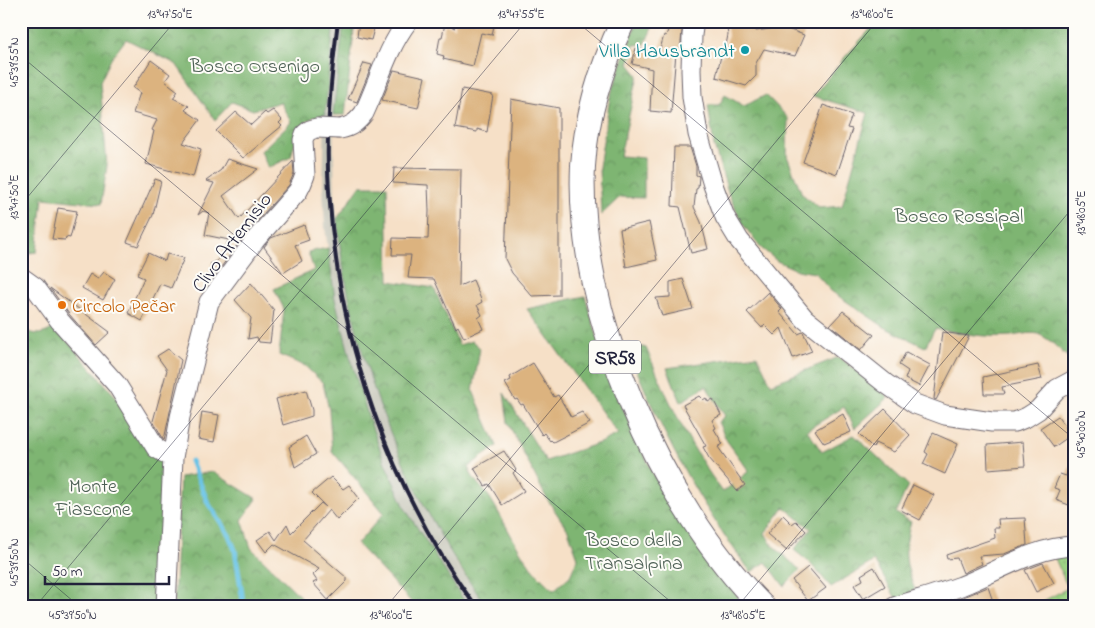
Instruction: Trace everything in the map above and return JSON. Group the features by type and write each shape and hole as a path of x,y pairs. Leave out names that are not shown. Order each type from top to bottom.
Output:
{"main road":[{"name":"SR58","path":"623,21 602,69 595,95 583,165 586,229 597,299 620,372 643,429 671,485 725,565 762,607"}],"street":[{"name":"Clivo Artemisio","path":"166,607 173,458 180,417 209,302 256,239 298,191 304,175 303,140 305,134 317,128 349,128 357,121 364,113 387,55 408,21"},
{"path":"694,21 690,70 692,97 698,134 725,217 739,240 805,319 885,384 915,404 945,415 992,422 1015,422 1027,418 1038,410 1057,389 1074,380"},
{"path":"21,277 35,287 60,321 117,385 156,448 173,458"},
{"path":"894,607 960,586 1041,551 1057,546 1074,546"}],"shaded area":[{"path":"334,21 344,21 333,115 335,199 340,246 353,312 366,363 399,455 423,504 460,569 487,607 468,607 406,510 385,463 350,357 335,299 325,228 323,191 325,115"}],"green space":[{"name":"Bosco Orsenigo","path":"21,21 334,21 325,115 317,116 305,123 295,142 291,157 268,168 261,151 291,122 280,102 253,110 232,102 215,120 176,64 126,39 111,59 100,82 107,166 101,204 43,198 37,252 21,254"},
{"name":"Bosco Orsenigo","path":"344,21 355,21 345,115 333,115"},
{"path":"637,21 655,21 645,44 634,45 629,64 638,75 620,156 644,158 644,198 620,197 601,215 599,167 610,97"},
{"name":"Bosco Rossipal","path":"878,21 1074,21 1074,362 1048,340 1035,333 992,336 935,329 925,347 886,328 831,291 815,273 797,270 777,261 760,247 742,223 729,195 714,146 708,105 719,105 725,95 744,106 766,95 788,118 787,156 802,194 820,208 842,206 868,113 813,96"},
{"name":"Bosco della Transalpina","path":"360,186 387,186 389,281 434,288 459,345 472,341 480,348 473,391 497,446 468,467 475,480 490,498 525,559 543,580 554,590 570,576 578,558 568,530 547,499 508,423 504,393 546,461 602,442 618,434 527,309 585,296 612,384 653,474 693,538 746,607 487,607 431,518 407,471 386,423 369,373 355,323 344,271 337,219"},
{"path":"328,248 335,299 350,357 385,463 406,510 468,607 416,607 357,544 384,513 332,451 329,410 323,383 305,366 279,355 284,309 274,289 314,270 308,252"},
{"name":"Monte Fiascone","path":"55,327 118,399 160,461 165,474 159,607 21,607 21,328 38,334"},
{"path":"626,343 646,348 689,440 723,492 749,471 727,441 718,422 725,416 706,386 681,402 667,368 757,355 771,384 839,357 889,397 855,428 844,407 807,430 822,452 854,435 908,485 896,513 911,522 906,556 915,590 897,600 874,561 831,587 809,562 794,550 811,529 784,507 765,533 772,545 800,570 784,586 766,562 751,572 713,518 680,462 651,404"},
{"path":"213,472 257,499 242,520 251,548 311,607 174,607 180,477"},
{"path":"1054,556 1074,557 1074,606 1032,607 1068,588"}],"building":[{"path":"359,21 376,21 371,40 357,37"},
{"path":"455,21 495,21 492,35 481,33 473,66 443,59 444,56 437,54 445,24 455,28"},
{"path":"671,21 683,21 680,53 676,52 671,113 650,111 652,69 632,64 636,48 659,53 664,35 666,36"},
{"name":"Villa Hausbrandt","path":"726,21 753,21 756,31 782,27 804,35 795,56 764,49 756,63 756,76 746,86 716,77 721,56 724,55 728,35"},
{"path":"151,60 170,74 165,81 178,91 173,98 189,106 185,110 200,120 183,143 201,149 193,177 146,164 154,131 152,130 157,120 133,113 140,93 133,88"},
{"path":"364,63 372,65 357,102 348,99"},
{"path":"394,70 425,77 418,108 382,100"},
{"path":"462,89 493,95 487,132 477,129 477,132 455,128"},
{"path":"511,99 559,108 559,295 532,296 512,273 505,259"},
{"path":"823,105 852,115 847,128 852,129 837,174 803,162"},
{"path":"273,110 282,120 279,123 282,126 243,158 216,131 236,112 251,125 265,112 267,114"},
{"path":"674,147 690,147 696,166 696,175 699,176 694,207 701,222 708,249 691,253 680,207 672,206"},
{"path":"227,159 258,169 223,196 239,219 293,161 294,173 289,185 247,232 216,274 211,271 214,267 210,264 217,261 229,240 205,235 209,213 203,211 198,215 214,183 206,181 221,170"},
{"path":"394,168 461,169 459,286 473,280 482,302 477,305 482,315 478,318 483,329 464,338 458,326 456,328 434,279 408,278 411,255 392,255 393,238 428,239 429,211 428,185 393,183"},
{"path":"155,179 161,181 153,215 138,246 127,242"},
{"path":"58,208 77,211 70,238 66,237 65,240 52,239"},
{"path":"649,222 657,260 626,267 620,229"},
{"path":"304,225 309,240 295,245 302,261 283,273 264,247 271,238"},
{"path":"148,253 165,261 167,254 184,258 171,288 160,284 142,321 128,313 144,278 137,275"},
{"path":"104,272 115,279 103,300 82,288 90,274 98,279"},
{"path":"683,279 693,309 662,316 656,298 670,297 670,282"},
{"path":"251,283 274,310 270,343 259,342 257,337 248,339 251,318 235,300"},
{"path":"50,288 110,332 96,345 69,314"},
{"path":"768,292 782,309 779,312 798,334 803,332 812,351 793,358 781,328 774,335 764,325 762,328 747,312"},
{"path":"843,311 874,335 861,350 830,325"},
{"path":"942,332 969,336 936,400 934,399"},
{"path":"168,349 181,360 164,440 153,421 167,370 157,356"},
{"path":"906,352 930,365 919,386 905,379 908,371 899,365"},
{"path":"533,363 554,397 558,395 571,417 582,412 590,423 553,442 544,433 542,435 523,404 521,405 517,399 515,400 505,383 511,380 510,377"},
{"path":"1038,365 1042,379 1002,387 1004,394 984,394 983,377"},
{"path":"306,390 312,416 283,425 276,399"},
{"path":"699,396 703,400 706,398 708,402 713,399 721,415 712,420 716,428 714,429 723,444 718,447 745,485 737,491 709,458 703,447 706,446 683,405"},
{"path":"885,409 910,435 894,452 875,443 873,448 859,434"},
{"path":"202,412 219,415 214,442 198,439"},
{"path":"843,414 851,432 824,443 815,430"},
{"path":"1058,416 1071,435 1054,447 1040,428"},
{"path":"933,433 958,444 945,474 923,464 928,454 925,452"},
{"path":"306,436 316,454 295,467 289,447"},
{"path":"1023,442 1025,466 988,469 987,445"},
{"path":"504,451 516,470 513,473 524,491 502,505 489,484 485,486 474,468"},
{"path":"1074,457 1074,507 1056,500 1060,490 1054,488 1060,474 1066,476"},
{"path":"331,477 343,489 349,485 359,498 337,520 329,510 303,540 347,578 347,581 328,600 313,583 317,581 313,575 319,569 274,544 266,552 257,540 270,531 276,540 287,524 291,533 321,503 326,507 312,493"},
{"path":"913,485 934,495 920,520 901,510"},
{"path":"783,515 792,524 796,521 806,531 787,551 767,534"},
{"path":"1025,518 1027,545 1004,554 979,556 982,564 963,573 957,558 947,559 946,555 995,538 994,528 999,528 998,519"},
{"path":"1043,563 1054,583 1036,592 1025,570"},
{"path":"808,567 826,588 808,601 792,580"},
{"path":"874,567 885,586 863,599 854,585 863,580 861,575"},
{"path":"988,587 995,607 965,607 961,598"}],"waterway":[{"path":"191,461 208,503 229,535 235,550 244,607"}],"railway":[{"path":"338,21 329,106 328,170 334,247 343,302 356,356 373,409 393,461 417,512 445,560 476,607"}],"place":[{"name":"Villa Hausbrandt","path":"745,50"},
{"name":"Circolo Pečar","path":"62,305"}]}
